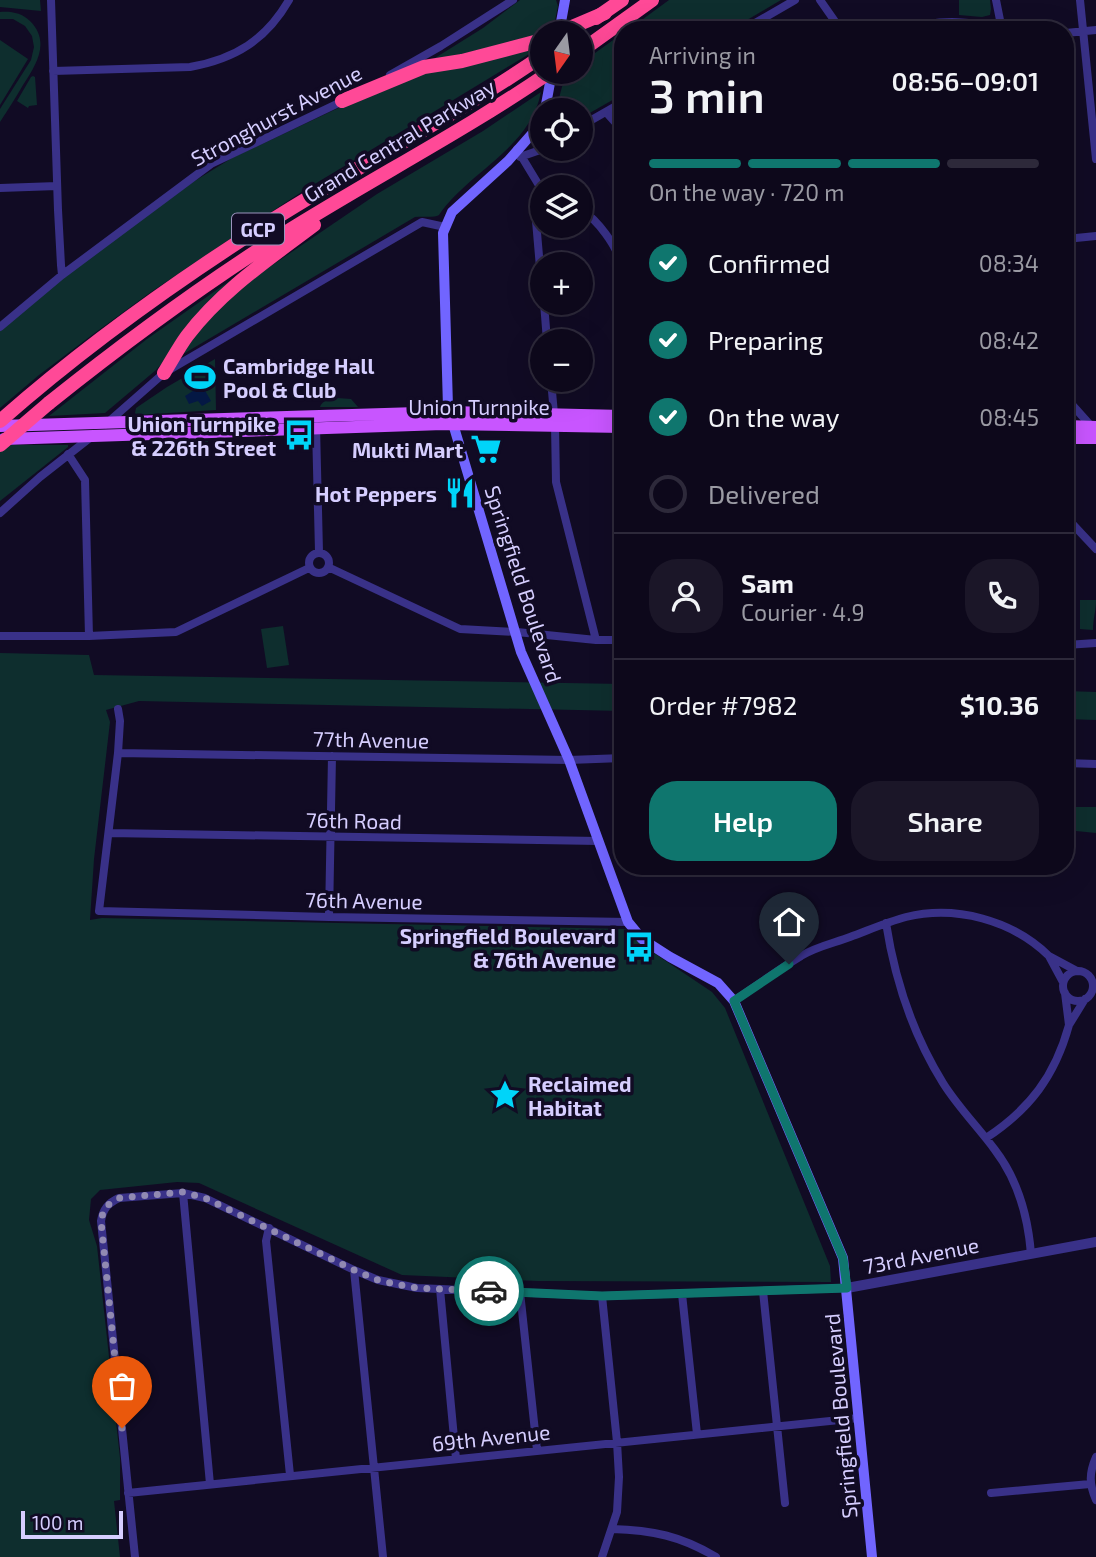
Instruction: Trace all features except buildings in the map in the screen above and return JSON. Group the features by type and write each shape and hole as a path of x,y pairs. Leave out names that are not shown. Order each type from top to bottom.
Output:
{"highway":[{"path":"593,21 622,0"},
{"path":"623,21 652,0"},
{"path":"587,21 605,13"},
{"path":"593,42 614,27"},
{"path":"342,101 424,67 530,48"},
{"name":"Grand Central Parkway","path":"0,421 124,322 222,253 515,75 530,58"},
{"name":"Grand Central Parkway","path":"0,442 134,337 231,268 532,84"},
{"path":"164,373 187,336 234,286 315,225 462,128"}],"main road":[{"path":"561,21 565,0"},
{"path":"445,227 452,212 520,153 530,139"},
{"name":"Springfield Boulevard","path":"445,227 447,395 522,652 569,760 628,922 642,940 718,984 734,1001 843,1258 872,1557"},
{"name":"Union Turnpike","path":"0,426 107,422 315,422 452,418 554,420 614,417"},
{"name":"Union Turnpike","path":"554,420 614,426"},
{"name":"Union Turnpike","path":"0,442 315,422"},
{"path":"1074,427 1095,431"},
{"path":"1074,436 1095,431"}],"street":[{"path":"51,0 62,275"},
{"path":"53,71 190,67 222,60 252,44 270,27 289,0"},
{"name":"Stronghurst Avenue","path":"0,327 62,275 211,164 342,101 442,46 513,0"},
{"path":"760,21 796,0"},
{"path":"820,0 835,21"},
{"path":"996,0 1002,21"},
{"path":"1080,0 1096,159"},
{"path":"1074,32 1096,30"},
{"path":"593,120 614,107"},
{"path":"606,112 614,121"},
{"path":"530,151 520,153 533,175"},
{"path":"0,188 57,186"},
{"path":"593,219 614,247"},
{"path":"0,513 164,373 422,222 445,227"},
{"path":"1074,238 1096,236"},
{"path":"552,392 556,482 596,640"},
{"path":"1074,409 1095,431"},
{"path":"315,422 319,552"},
{"path":"68,454 85,480 89,636"},
{"path":"1074,526 1096,549"},
{"path":"319,552 329,559 328,567 320,573 309,568 312,555 319,552"},
{"path":"328,567 460,629 614,640"},
{"path":"0,636 176,632 309,568"},
{"path":"1074,644 1096,643"},
{"path":"109,833 118,753 118,709"},
{"name":"77th Avenue","path":"118,753 569,760 614,758"},
{"path":"329,917 332,756"},
{"path":"1074,763 1096,764"},
{"name":"76th Road","path":"109,833 599,841"},
{"name":"76th Avenue","path":"109,833 99,911 628,922"},
{"path":"734,1001 803,954 915,915 966,915 1013,930 1049,956 1092,976 1091,994 1069,1024 1060,1053 1044,1084 1019,1113 986,1138"},
{"path":"886,923 900,990 919,1040 944,1085 997,1152 1016,1185 1026,1216 1031,1254"},
{"path":"1049,956 1063,982 1069,1024"},
{"path":"1063,982 1070,973 1077,971"},
{"path":"1065,993 1074,1000 1091,994"},
{"path":"183,1192 210,1484"},
{"name":"73rd Avenue","path":"128,1493 101,1221 105,1208 119,1198 183,1192 205,1198 378,1280 440,1289 602,1296 847,1288 1096,1242"},
{"path":"269,1228 266,1241 290,1475"},
{"path":"354,1270 383,1557"},
{"path":"440,1289 456,1459"},
{"path":"520,1292 537,1450"},
{"path":"763,1292 785,1503"},
{"path":"682,1294 697,1434"},
{"path":"602,1296 619,1477 617,1512 603,1557"},
{"name":"69th Avenue","path":"128,1493 859,1418"},
{"path":"1096,1457 1090,1483 1096,1500"},
{"path":"991,1493 1090,1483"},
{"path":"128,1493 135,1557"},
{"path":"612,1529 669,1535 697,1545 716,1557"}],"green space":[{"path":"0,0 40,0 41,11 0,7"},
{"path":"520,0 556,0 558,6 555,21 530,21 530,37 450,57 435,58 483,28"},
{"path":"669,0 781,0 745,21 640,21"},
{"path":"959,0 990,0 990,15 959,15"},
{"path":"0,12 16,13 27,18 40,37 40,45 33,70 0,122 0,109 31,60 34,47 32,36 25,26 13,19 0,19"},
{"path":"614,39 614,99 593,111 593,98 559,98 563,84 593,84 593,54"},
{"path":"0,40 28,59 0,105"},
{"path":"530,50 530,53 300,193 151,292 39,375 0,408 0,331 74,269 193,182 232,158 419,70"},
{"path":"33,76 37,105 28,108 17,101"},
{"path":"530,99 530,120 525,129 452,199 439,215 415,217 185,353 181,350 193,334 249,281 377,194 483,131"},
{"path":"245,270 156,370 105,413 49,416 147,339"},
{"name":"Cambridge Hall Pool & Club","path":"215,359 216,410 135,413 136,408 167,387"},
{"path":"337,398 351,399 358,407 320,407 324,402"},
{"path":"208,441 208,449 184,450 184,442"},
{"path":"0,445 68,445 68,447 0,501"},
{"path":"1074,590 1076,590 1075,627"},
{"path":"1080,600 1096,600 1093,630 1080,629"},
{"path":"283,626 289,665 267,668 261,629"},
{"path":"0,653 89,655 94,675 614,684 614,711 139,701 106,710 110,722 94,859 90,920 102,918 626,929 639,943 712,992 725,1008 830,1266 831,1282 538,1281 402,1275 199,1183 177,1182 100,1190 91,1199 89,1220 97,1246 120,1458 120,1500 114,1501 120,1557 0,1557"},
{"path":"1074,691 1096,692 1096,720 1074,719"},
{"path":"1074,807 1096,807 1096,833 1074,831"}],"water":[{"path":"199,380 211,401 202,406 198,401 189,404 185,396 193,391 190,385"}],"way so far":[{"path":"122,1428 101,1221 105,1208 119,1198 183,1192 205,1198 378,1280 417,1288 489,1291"}],"place":[{"name":"Cambridge Hall Pool & Club","path":"200,377"},
{"name":"Union Turnpike & 226th Street","path":"299,435"},
{"name":"Mukti Mart","path":"486,449"},
{"name":"Hot Peppers","path":"460,493"},
{"name":"Springfield Boulevard & 76th Avenue","path":"639,947"},
{"name":"Reclaimed Habitat","path":"505,1095"}],"route":[{"path":"489,1291 602,1296 847,1288 843,1258 734,1001 789,964"}]}
